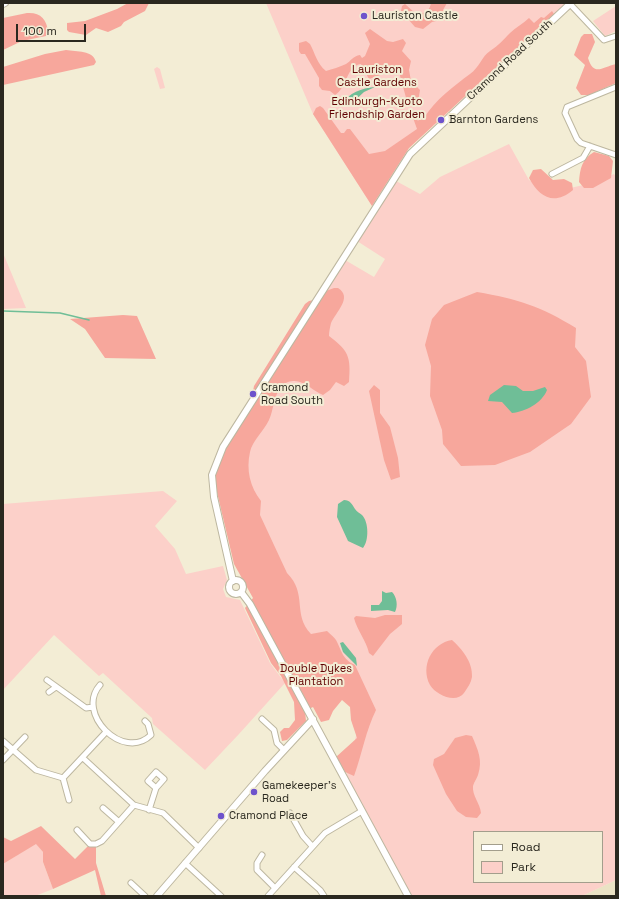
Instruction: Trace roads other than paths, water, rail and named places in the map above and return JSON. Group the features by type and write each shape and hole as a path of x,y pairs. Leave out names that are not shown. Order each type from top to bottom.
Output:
{"street":[{"path":"570,4 604,40 616,36"},
{"name":"Cramond Road South","path":"234,581 214,497 212,475 223,447 410,154 570,4"},
{"path":"616,87 567,107 565,110 577,139 581,144 616,155"},
{"path":"552,174 560,173 583,158 590,146"},
{"path":"241,592 235,594 230,590 229,586 237,580 242,584 241,592 250,604 408,896"},
{"path":"47,680 86,708 93,707"},
{"path":"100,685 95,693 93,707 97,719 106,732 116,739 129,743 143,741 151,736 148,724 145,721"},
{"path":"49,692 56,687"},
{"path":"262,719 274,730 277,743 284,750"},
{"path":"157,896 284,750 313,719"},
{"path":"63,778 106,732"},
{"path":"3,760 25,737"},
{"path":"3,741 36,770 63,778"},
{"path":"83,758 134,805 163,813 198,848"},
{"path":"63,778 69,800"},
{"path":"149,810 156,788"},
{"path":"76,830 90,844 96,844 102,841 134,805"},
{"path":"103,808 119,822"},
{"path":"268,896 329,829 362,811"},
{"path":"290,813 303,836 312,846"},
{"path":"262,855 257,863 257,870 275,888"},
{"path":"185,863 221,896"},
{"path":"294,867 320,890 324,896"},
{"path":"131,883 146,896"}],"waterway":[{"path":"3,311 60,313 89,320"}],"place":[{"name":"Lauriston Castle","path":"364,16"},
{"name":"Barnton Gardens","path":"441,120"},
{"name":"Cramond Road South","path":"253,394"},
{"name":"Gamekeeper's Road","path":"254,792"},
{"name":"Cramond Place","path":"221,816"}],"park label":[{"name":"Lauriston Castle Gardens","path":"377,76"},
{"name":"Edinburgh-Kyoto Friendship Garden","path":"377,108"},
{"name":"Double Dykes Plantation","path":"316,675"}]}
